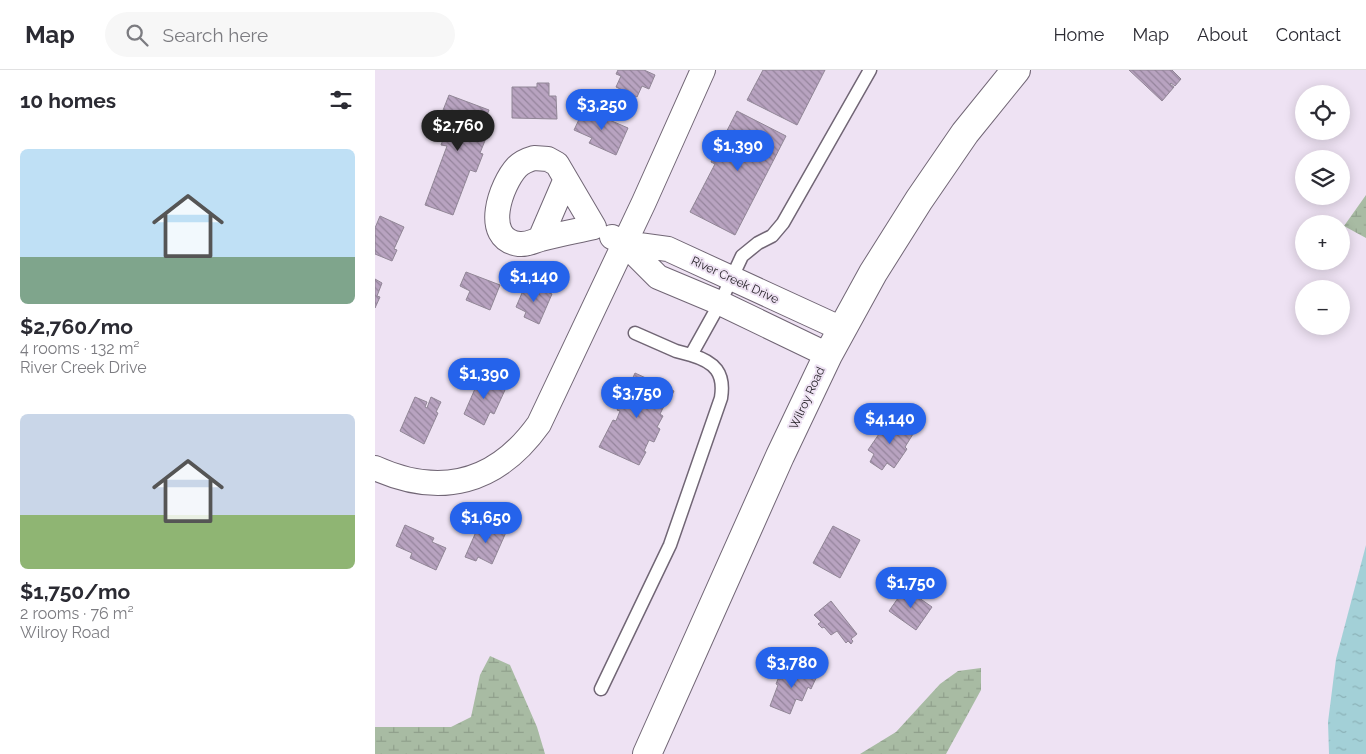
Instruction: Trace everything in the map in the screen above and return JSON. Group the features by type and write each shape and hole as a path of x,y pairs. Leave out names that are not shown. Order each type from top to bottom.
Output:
{"main road":[{"name":"Wilroy Road","path":"647,754 780,456 828,355 873,273 919,200 965,133 1015,70"}],"street":[{"path":"375,468 390,475 408,479 440,483 467,480 494,468 510,457 527,440 539,424 703,70"},
{"path":"534,158 549,160 557,164 565,181 595,228 540,239 531,244 519,244 508,240 500,232 496,221 500,199 511,175 523,162 534,158"},
{"path":"540,239 565,181"},
{"name":"River Creek Drive","path":"595,228 624,243 658,277 720,303 828,355"},
{"name":"River Creek Drive","path":"624,243 668,249 842,330"}],"lane":[{"path":"691,355 720,303 730,278 742,256 758,243 772,236 783,223 870,70"},
{"path":"601,689 670,544 721,398 723,385 720,374 703,359 676,351 635,333"}],"green space":[{"path":"1366,195 1366,238 1350,229 1350,218"},
{"path":"490,656 510,665 537,727 545,754 375,754 375,727 451,727 471,717 480,675"},
{"path":"981,668 981,690 946,754 860,754 896,732 940,684 958,671"}],"water":[{"path":"1366,545 1366,754 1329,754 1328,722 1336,659"}],"building":[{"path":"618,70 644,70 655,75 649,89 642,86 637,97 616,87 621,76 616,74"},
{"path":"763,70 825,70 797,125 747,100"},
{"path":"1129,70 1172,70 1181,79 1175,86 1170,84 1174,87 1162,101"},
{"path":"537,83 549,83 549,96 556,96 557,119 512,118 512,87 537,87"},
{"path":"449,95 489,110 483,125 490,128 480,153 483,154 476,172 470,170 453,215 425,205 447,146 441,145 448,127 438,123"},
{"path":"584,109 628,128 616,155 589,143 592,138 574,130"},
{"path":"737,111 786,136 735,235 690,212 715,164 711,162"},
{"path":"380,216 404,227 394,249 397,250 392,261 375,254 375,228"},
{"path":"466,272 500,285 490,310 466,300 470,291 460,286"},
{"path":"375,279 382,283 377,296 380,297 375,308"},
{"path":"525,286 537,291 538,288 552,294 539,324 524,317 526,312 516,307"},
{"path":"635,373 674,391 660,414 663,416 657,427 660,429 654,442 649,440 644,451 646,452 639,465 599,447 613,420 616,421 620,411 617,410 622,400 620,399 626,385 629,386"},
{"path":"481,375 494,382 493,385 505,390 494,414 490,412 484,425 464,414"},
{"path":"415,397 427,402 425,407 427,408 431,397 441,402 424,444 400,431"},
{"path":"890,418 913,434 905,447 907,449 894,468 887,463 882,470 870,462 874,454 868,450"},
{"path":"493,524 507,530 492,564 478,557 476,561 465,557 479,525 490,530"},
{"path":"405,525 434,538 432,542 446,548 436,570 410,558 412,553 396,546"},
{"path":"833,526 860,540 840,578 813,563"},
{"path":"905,588 932,607 916,630 889,611"},
{"path":"831,601 857,634 851,639 853,641 851,644 848,641 846,643 837,631 831,635 824,627 822,628 818,624 821,622 814,615"},
{"path":"785,668 803,675 805,671 817,676 811,689 808,687 802,701 796,699 790,714 770,706 778,685 776,684 778,679 780,680"}]}
